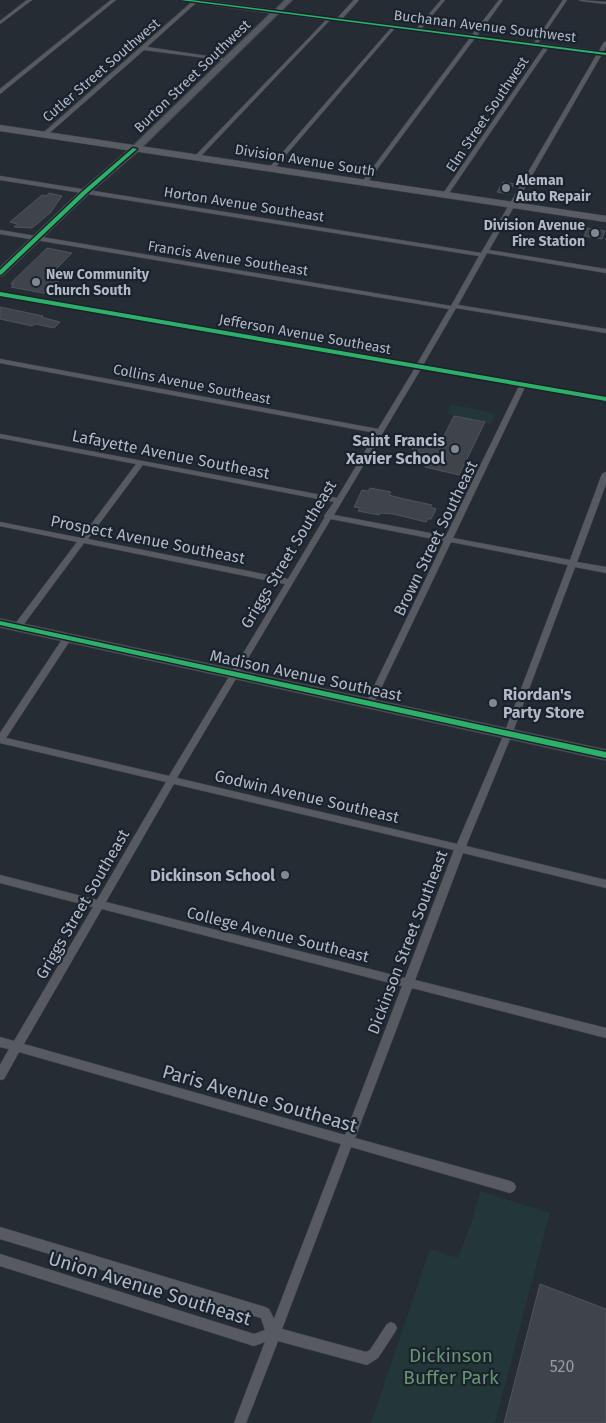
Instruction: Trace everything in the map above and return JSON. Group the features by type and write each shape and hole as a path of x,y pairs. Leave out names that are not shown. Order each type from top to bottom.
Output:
{"main road":[{"name":"Buchanan Avenue Southwest","path":"182,0 276,12"},
{"name":"Burton Street Southwest","path":"0,274 85,192 135,149 289,0"},
{"name":"Division Avenue South","path":"0,128 606,220"},
{"name":"Madison Avenue Southeast","path":"0,623 606,755"}],"street":[{"path":"0,23 30,0"},
{"path":"0,92 114,0"},
{"path":"338,20 357,0"},
{"path":"418,30 443,0"},
{"path":"364,183 501,0"},
{"name":"Elm Street Southwest","path":"536,45 565,0"},
{"path":"581,0 606,3"},
{"name":"Cutler Street Southwest","path":"44,135 195,2"},
{"name":"Buchanan Avenue Southwest","path":"276,12 603,53"},
{"path":"196,158 329,19"},
{"path":"271,169 394,27"},
{"name":"Griggs Street Southeast","path":"0,1075 172,779 337,500 419,366 603,53 606,43"},
{"name":"Elm Street Southwest","path":"445,195 547,46"},
{"path":"143,48 227,60"},
{"name":"Horton Avenue Southeast","path":"0,178 606,270"},
{"name":"Francis Avenue Southeast","path":"0,232 606,331"},
{"name":"Jefferson Avenue Southeast","path":"0,294 606,399"},
{"name":"Collins Avenue Southeast","path":"0,361 379,431"},
{"name":"Brown Street Southeast","path":"370,703 523,385"},
{"name":"Lafayette Avenue Southeast","path":"0,436 337,500"},
{"path":"18,626 141,463"},
{"name":"Dickinson Street Southeast","path":"240,1423 460,848 508,734 606,474"},
{"path":"328,516 606,570"},
{"name":"Prospect Avenue Southeast","path":"0,524 290,582"},
{"path":"0,740 68,637"},
{"name":"Godwin Avenue Southeast","path":"0,740 172,779 606,884"},
{"name":"College Avenue Southeast","path":"0,879 606,1033"},
{"name":"Paris Avenue Southeast","path":"0,1042 510,1187"},
{"path":"0,1233 265,1312 273,1333"},
{"name":"Union Avenue Southeast","path":"0,1260 254,1340 273,1333 367,1359 374,1354 391,1328"}],"green space":[{"path":"452,404 496,414 491,424 447,414"},
{"name":"Dickinson Buffer Park","path":"480,1191 550,1213 495,1423 371,1423 430,1249 458,1258 472,1221"}],"building":[{"name":"Aleman Auto Repair","path":"503,182 514,184 508,194 497,192"},
{"path":"49,193 62,196 50,213 32,228 14,227 17,224 10,222 42,195 46,196"},
{"name":"Division Avenue Fire Station","path":"587,228 605,231 602,239 584,236"},
{"path":"47,248 72,253 49,276 57,278 54,281 59,282 48,294 11,287 14,284 11,284 12,282"},
{"path":"0,307 43,316 41,317 60,322 54,328 35,324 32,326 0,319"},
{"path":"454,416 485,422 459,475 425,467 432,455 412,450 416,442 421,443 422,440 440,444"},
{"path":"370,488 391,492 389,495 432,505 430,507 436,509 431,519 428,519 426,522 393,514 381,513 379,515 358,511 360,508 354,507 362,490 368,491"},
{"path":"540,1284 606,1309 606,1423 504,1423"}],"cycle path":[{"path":"182,0 606,54"},
{"path":"0,273 85,192 135,149"},
{"path":"0,294 606,399"},
{"path":"0,623 606,755"}],"place":[{"name":"Aleman Auto Repair","path":"506,188"},
{"name":"Division Avenue Fire Station","path":"595,233"},
{"name":"New Community Church South","path":"36,282"},
{"name":"Saint Francis Xavier School","path":"455,449"},
{"name":"Riordan's Party Store","path":"493,703"},
{"name":"Dickinson School","path":"285,875"}]}
